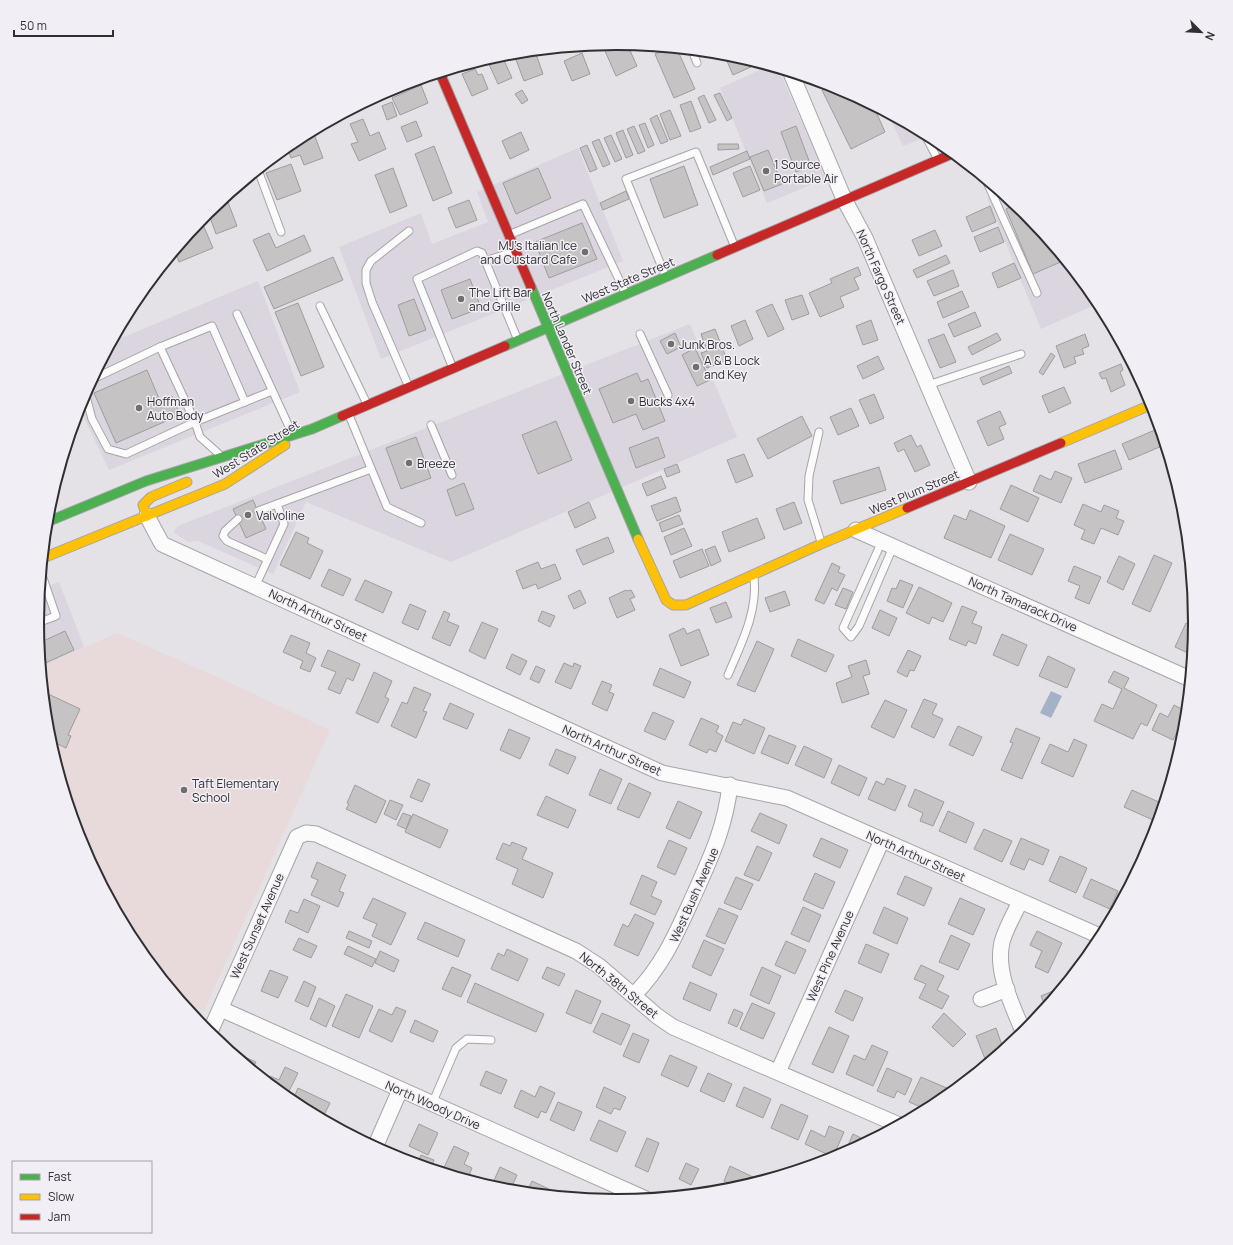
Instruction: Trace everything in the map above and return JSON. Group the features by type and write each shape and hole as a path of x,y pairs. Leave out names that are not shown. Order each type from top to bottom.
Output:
{"main road":[{"name":"North Lander Street","path":"441,77 661,593 666,602 674,606 686,606"},
{"name":"West State Street","path":"53,522 146,481 312,429 367,404 548,328 844,199 948,156"},
{"name":"West Plum Street","path":"686,606 821,544 1147,407"},
{"name":"West State Street","path":"48,556 225,484 312,429"},
{"name":"West State Street","path":"147,516 143,506 151,497 200,475 223,457"}],"street":[{"name":"North Fargo Street","path":"793,78 844,199 865,238 969,482"},
{"name":"North Arthur Street","path":"147,516 162,544 662,772 682,778 730,785 787,798 1097,935"},
{"name":"North Tamarack Drive","path":"856,530 1186,677"},
{"name":"West Bush Avenue","path":"634,995 651,977 670,948 717,842 726,812 730,785"},
{"name":"West Sunset Avenue","path":"212,1027 297,837 306,833 316,834"},
{"name":"North 38th Street","path":"316,834 576,951 634,995 657,1016 674,1027 894,1123"},
{"name":"West Pine Avenue","path":"778,1072 882,840"},
{"path":"1020,902 1002,941 1001,961 1007,989 1021,1027"},
{"path":"981,999 1007,989"},
{"name":"North Woody Drive","path":"221,1008 400,1090 636,1194"},
{"path":"377,1142 400,1090"}],"lane":[{"path":"694,56 697,63"},
{"path":"929,142 938,160"},
{"path":"666,276 626,179 696,152 734,247"},
{"path":"260,175 281,232"},
{"path":"990,189 1037,293"},
{"path":"508,235 583,204 626,294"},
{"path":"409,231 371,261 366,270 366,283 372,302 409,386"},
{"path":"453,368 417,278 476,251 482,253 518,340"},
{"path":"485,261 515,251"},
{"path":"320,306 367,404"},
{"path":"237,314 293,435"},
{"path":"100,375 212,326 245,402"},
{"path":"640,334 668,395"},
{"path":"160,348 195,422 200,437 223,457"},
{"path":"928,385 1021,354"},
{"path":"88,403 92,419 108,449 126,454 195,422 272,391"},
{"path":"349,413 387,507 421,523"},
{"path":"431,425 452,475"},
{"path":"819,432 809,476 808,500 821,544"},
{"path":"258,511 371,469"},
{"path":"255,587 284,524 277,504"},
{"path":"238,519 225,531 223,536 228,541 267,559"},
{"path":"887,544 859,626 850,637 843,628 887,544"},
{"path":"728,675 747,631 752,614 755,584 754,575"},
{"path":"44,621 56,616 45,584"},
{"path":"432,1104 456,1048 467,1040 491,1040"}],"shaded area":[{"path":"762,69 780,74 827,178 767,203 720,88"},
{"path":"891,120 922,139 903,146"},
{"path":"578,148 623,261 381,359 339,247 421,213 432,244 488,222 477,192"},
{"path":"996,194 1021,218 1047,245 1094,305 1041,329 987,198"},
{"path":"258,281 300,392 109,470 83,415 103,369 119,339"},
{"path":"690,324 737,437 451,562 306,502 273,574 198,541 188,542 173,532 178,526"},
{"path":"59,582 84,647 46,665 44,622 45,587"},
{"name":"Taft Elementary School","path":"117,633 224,680 330,730 204,1011 192,1006 162,971 140,941 103,876 74,807 64,771 55,734 46,665"}],"water":[{"path":"1051,691 1062,696 1051,718 1040,713"}],"building":[{"path":"605,50 630,50 637,66 616,76"},
{"path":"660,52 679,54 695,89 674,98 655,54"},
{"path":"582,53 590,74 572,81 564,61"},
{"path":"537,56 543,74 524,81 516,59"},
{"path":"504,61 512,78 498,84 489,65"},
{"path":"727,61 751,67 733,75"},
{"path":"475,69 478,75 482,74 488,89 472,96 462,74"},
{"path":"421,85 428,103 400,115 392,98"},
{"path":"824,89 836,94 876,112 885,132 851,149 822,90"},
{"path":"522,90 528,100 522,104 515,94"},
{"path":"720,93 732,118 727,121 714,95"},
{"path":"704,95 716,120 709,123 698,98"},
{"path":"691,101 701,128 690,132 680,105"},
{"path":"392,102 397,116 387,120 382,106"},
{"path":"670,110 681,136 670,140 660,114"},
{"path":"657,115 668,141 661,144 650,119"},
{"path":"363,119 370,136 379,132 386,149 359,161 351,144 358,142 350,124"},
{"path":"416,121 422,136 407,142 401,127"},
{"path":"645,123 654,145 648,148 639,125"},
{"path":"634,126 645,151 638,154 627,129"},
{"path":"796,126 811,166 796,172 781,132"},
{"path":"623,130 633,155 626,158 616,133"},
{"path":"521,132 529,150 510,159 502,141"},
{"path":"611,135 622,159 615,162 604,138"},
{"path":"315,136 323,158 304,165 300,155 291,158 289,153"},
{"path":"599,139 610,164 603,167 592,142"},
{"path":"718,144 738,144 739,149 718,150"},
{"path":"587,145 597,169 590,172 580,148"},
{"path":"434,146 452,193 433,201 415,154"},
{"name":"1 Source Portable Air","path":"768,150 782,184 764,191 750,157"},
{"path":"747,151 750,159 713,175 710,167"},
{"path":"291,164 301,191 277,200 266,173"},
{"path":"684,166 698,205 664,218 650,179"},
{"path":"750,166 760,190 743,197 733,173"},
{"path":"393,168 407,206 390,213 375,175"},
{"path":"538,168 551,198 516,214 503,183"},
{"path":"626,191 629,199 603,210 600,203"},
{"path":"469,200 477,220 456,228 448,208"},
{"path":"228,203 237,226 216,234 211,219"},
{"path":"990,206 996,222 972,232 966,217"},
{"path":"1010,207 1047,245 1061,262 1033,274 1006,209"},
{"path":"582,223 597,259 549,278 535,242"},
{"path":"204,227 213,248 179,262 177,256"},
{"path":"998,227 1004,242 980,252 974,237"},
{"path":"935,230 942,246 919,256 912,240"},
{"path":"269,233 276,248 304,235 311,251 267,271 253,240"},
{"path":"946,255 950,263 917,278 913,270"},
{"path":"333,257 343,280 274,309 264,287"},
{"path":"1014,263 1021,278 998,288 992,273"},
{"path":"858,267 861,275 854,278 859,289 840,297 844,307 820,317 809,293 832,283 830,279"},
{"path":"953,270 959,286 934,296 927,281"},
{"name":"The Lift Bar and Grille","path":"470,279 481,308 452,319 441,290"},
{"path":"962,291 969,307 943,318 937,302"},
{"path":"802,295 809,314 792,320 785,300"},
{"path":"414,299 426,330 409,336 398,305"},
{"path":"298,303 324,367 301,376 275,312"},
{"path":"772,304 784,329 768,337 756,311"},
{"path":"975,312 981,326 954,337 948,324"},
{"path":"745,320 753,339 739,346 731,326"},
{"path":"871,320 878,340 863,345 856,326"},
{"path":"715,329 727,360 707,368 701,353 707,351 701,334"},
{"name":"Junk Bros.","path":"675,333 681,347 667,354 660,341"},
{"path":"997,333 1001,340 972,355 968,347"},
{"path":"944,334 956,362 940,368 928,340"},
{"path":"1085,334 1089,346 1082,349 1084,354 1074,357 1076,363 1064,368 1056,346"},
{"name":"A & B Lock and Key","path":"695,348 710,380 697,386 682,355"},
{"path":"1051,353 1055,356 1043,375 1039,372"},
{"path":"878,356 884,369 863,379 857,366"},
{"path":"1121,364 1123,370 1120,372 1125,385 1111,392 1106,378 1102,379 1099,373"},
{"path":"1009,366 1012,373 983,385 980,378"},
{"name":"Hoffman Auto Body","path":"147,370 160,401 172,396 180,415 116,443 94,393"},
{"name":"Bucks 4x4","path":"637,373 641,382 648,379 665,421 643,430 636,414 613,423 599,389"},
{"path":"1064,387 1071,403 1049,413 1042,396"},
{"path":"874,394 884,418 870,424 859,400"},
{"path":"851,408 859,426 838,435 830,417"},
{"path":"1000,411 1006,424 999,427 1004,439 988,446 977,421"},
{"path":"802,416 812,436 768,459 757,439"},
{"path":"556,421 572,460 538,474 522,435"},
{"path":"1155,430 1161,446 1129,460 1122,444"},
{"path":"911,435 917,447 921,445 930,465 915,472 904,449 898,452 894,443"},
{"name":"Breeze","path":"416,437 431,478 401,489 386,448"},
{"path":"658,437 665,457 636,468 629,448"},
{"path":"1115,450 1122,469 1085,483 1078,464"},
{"path":"744,454 753,476 736,483 727,460"},
{"path":"677,464 680,472 667,477 664,469"},
{"path":"879,467 886,490 841,504 833,481"},
{"path":"1055,471 1072,478 1061,503 1033,491 1040,475 1051,480"},
{"path":"661,476 666,488 647,496 642,484"},
{"path":"464,483 474,509 456,516 447,490"},
{"path":"1011,485 1039,498 1028,522 1000,509"},
{"path":"676,497 681,511 657,521 651,506"},
{"name":"Valvoline","path":"253,500 266,529 246,538 233,509"},
{"path":"589,502 596,518 575,528 568,512"},
{"path":"794,502 802,523 784,530 776,509"},
{"path":"1083,504 1101,512 1104,505 1119,511 1116,518 1124,521 1118,535 1101,528 1094,544 1081,539 1085,530 1074,525"},
{"path":"970,510 1005,526 991,558 944,538 954,515 966,520"},
{"path":"679,515 683,524 662,532 659,523"},
{"path":"757,518 765,538 729,552 722,532"},
{"path":"684,528 692,546 671,555 664,537"},
{"path":"296,532 309,538 307,543 323,551 310,579 280,565"},
{"path":"1010,534 1044,549 1032,575 998,560"},
{"path":"608,537 614,552 583,565 576,550"},
{"path":"715,546 721,561 711,566 705,550"},
{"path":"702,549 709,566 680,578 673,561"},
{"path":"1154,555 1172,563 1150,612 1132,604"},
{"path":"1119,556 1135,564 1123,590 1107,582"},
{"path":"538,562 541,569 555,564 561,579 538,589 536,584 523,589 516,571"},
{"path":"832,563 840,567 838,572 845,575 837,591 832,588 824,604 815,600"},
{"path":"1074,566 1101,577 1089,604 1075,598 1080,586 1068,581"},
{"path":"329,569 351,579 343,596 321,586"},
{"path":"365,580 392,592 383,613 355,600"},
{"path":"900,580 913,585 903,608 887,601 892,588 896,589"},
{"path":"919,587 952,603 943,622 932,617 929,624 906,613"},
{"path":"843,588 853,592 846,609 835,605"},
{"path":"580,590 586,603 574,609 568,596"},
{"path":"626,590 631,590 635,597 630,599 635,610 617,618 609,598"},
{"path":"785,591 790,605 770,612 765,598"},
{"path":"726,602 732,617 716,623 710,608"},
{"path":"410,604 426,611 418,630 402,623"},
{"path":"962,606 977,612 972,623 982,627 976,644 968,641 966,646 949,639"},
{"path":"880,610 897,618 889,636 872,628"},
{"path":"444,611 450,614 447,621 459,626 450,646 432,638"},
{"path":"542,611 555,616 550,627 538,621"},
{"path":"482,622 498,629 485,659 469,651"},
{"path":"1186,623 1189,624 1188,653 1175,647"},
{"path":"684,628 687,634 699,629 709,655 681,666 669,635"},
{"path":"65,631 74,650 45,663 44,640"},
{"path":"1002,634 1027,645 1018,666 993,655"},
{"path":"291,635 310,643 306,653 316,658 310,672 300,668 303,661 283,652"},
{"path":"798,639 834,655 826,672 791,656"},
{"path":"757,641 774,649 755,692 737,685"},
{"path":"328,650 360,664 353,681 347,678 340,694 328,689 336,672 321,666"},
{"path":"908,650 921,656 914,671 910,670 907,677 897,672"},
{"path":"512,654 527,661 520,675 506,668"},
{"path":"1048,656 1075,669 1067,688 1039,676"},
{"path":"866,660 870,674 863,676 869,694 842,703 836,683 852,677 848,666"},
{"path":"564,663 573,667 574,663 581,666 571,689 555,682"},
{"path":"536,666 545,670 539,683 530,679"},
{"path":"660,668 691,682 684,698 653,685"},
{"path":"1114,671 1129,678 1124,688 1157,705 1147,726 1141,723 1133,739 1094,721 1102,704 1113,709 1122,689 1108,682"},
{"path":"374,672 392,681 385,697 389,699 378,723 356,713"},
{"path":"602,681 612,685 609,692 614,694 607,711 592,704"},
{"path":"414,687 431,694 423,711 427,712 416,738 391,726 402,702 407,704"},
{"path":"49,694 80,709 68,735 71,736 66,748 57,744"},
{"path":"924,699 937,704 932,714 943,719 934,738 911,727"},
{"path":"885,700 907,710 894,738 871,727"},
{"path":"450,703 474,714 467,729 443,719"},
{"path":"1174,705 1182,709 1179,728 1173,740 1152,730 1160,713 1168,717"},
{"path":"653,712 674,721 665,740 644,731"},
{"path":"701,718 719,726 716,732 723,736 716,752 709,749 707,753 689,745"},
{"path":"744,719 765,728 754,754 725,741 733,722 741,725"},
{"path":"958,726 982,737 973,756 949,745"},
{"path":"1016,728 1040,738 1022,779 1001,770 1013,743 1010,742"},
{"path":"509,729 530,738 520,759 500,750"},
{"path":"769,735 796,746 788,764 761,753"},
{"path":"1074,739 1087,745 1073,777 1041,763 1050,744 1068,752"},
{"path":"804,746 832,759 824,778 795,765"},
{"path":"556,749 576,757 568,774 549,765"},
{"path":"839,765 867,778 859,796 831,783"},
{"path":"600,769 622,779 611,804 589,795"},
{"path":"887,778 906,786 895,811 868,799 876,781 884,785"},
{"path":"418,779 430,784 422,802 410,797"},
{"path":"629,783 651,793 639,818 617,809"},
{"path":"355,785 386,801 376,823 346,809"},
{"path":"915,789 944,802 933,826 920,821 923,813 908,806"},
{"path":"1132,790 1160,803 1153,820 1124,807"},
{"path":"546,796 576,810 568,828 537,815"},
{"path":"390,800 403,805 396,820 384,814"},
{"path":"678,801 702,812 690,839 666,828"},
{"path":"948,811 974,823 966,843 939,831"},
{"path":"403,813 411,816 406,829 397,825"},
{"path":"760,813 787,825 779,844 751,831"},
{"path":"413,814 448,830 440,848 405,832"},
{"path":"984,829 1012,841 1002,862 974,849"},
{"path":"821,838 848,850 840,868 813,856"},
{"path":"1021,838 1049,850 1043,865 1029,859 1024,870 1010,864"},
{"path":"669,840 687,848 675,875 657,867"},
{"path":"512,842 527,848 522,859 553,873 543,898 512,884 518,869 496,859 503,843 510,846"},
{"path":"757,846 772,853 759,881 744,875"},
{"path":"1060,856 1087,868 1076,893 1049,881"},
{"path":"317,862 346,875 339,891 344,893 338,907 311,895 318,880 311,877"},
{"path":"815,873 835,882 823,909 803,900"},
{"path":"642,875 657,882 651,896 662,901 655,915 630,904"},
{"path":"905,876 932,888 924,906 897,894"},
{"path":"736,877 753,884 741,910 724,903"},
{"path":"1091,879 1118,891 1110,909 1083,897"},
{"path":"373,898 406,913 391,945 372,936 377,924 363,918"},
{"path":"960,898 985,909 973,935 948,924"},
{"path":"304,899 320,906 308,933 285,922 290,910 298,913"},
{"path":"803,907 821,915 809,942 791,934"},
{"path":"884,907 908,918 897,944 873,933"},
{"path":"719,908 738,916 725,944 706,936"},
{"path":"635,914 654,923 638,956 614,945 623,924 628,927"},
{"path":"425,922 465,940 458,957 417,939"},
{"path":"349,931 372,941 369,948 346,938"},
{"path":"1037,931 1062,943 1048,973 1035,967 1042,951 1030,945"},
{"path":"951,935 970,944 958,970 939,962"},
{"path":"299,938 317,946 311,958 293,950"},
{"path":"704,940 724,949 711,976 692,967"},
{"path":"786,941 806,950 795,974 775,965"},
{"path":"866,944 889,954 881,973 858,963"},
{"path":"348,946 376,959 372,967 344,954"},
{"path":"507,949 528,959 518,981 491,969 498,953 504,956"},
{"path":"380,951 399,960 394,972 375,963"},
{"path":"921,965 944,976 937,990 949,996 942,1009 919,998 926,984 914,979"},
{"path":"452,967 471,975 461,997 442,989"},
{"path":"547,967 565,974 559,986 542,978"},
{"path":"762,967 781,976 769,1004 750,995"},
{"path":"270,970 288,977 278,998 261,991"},
{"path":"304,981 316,987 308,1007 295,1001"},
{"path":"690,982 717,994 710,1011 683,999"},
{"path":"475,983 544,1014 536,1032 467,1002"},
{"path":"576,990 601,1001 591,1024 566,1013"},
{"path":"845,990 863,998 853,1021 835,1012"},
{"path":"1055,990 1044,1003 1041,996"},
{"path":"346,994 373,1006 359,1038 332,1026"},
{"path":"319,998 335,1006 326,1027 310,1019"},
{"path":"752,1003 775,1013 763,1039 740,1029"},
{"path":"396,1007 406,1011 392,1042 369,1031 379,1009 392,1015"},
{"path":"734,1009 743,1013 737,1027 728,1023"},
{"path":"602,1013 630,1025 621,1045 593,1032"},
{"path":"944,1013 966,1034 953,1047 932,1027"},
{"path":"415,1020 438,1031 433,1042 410,1032"},
{"path":"829,1027 849,1036 833,1073 812,1064"},
{"path":"996,1028 1002,1045 985,1060 976,1036"},
{"path":"633,1033 649,1040 639,1063 623,1056"},
{"path":"872,1045 888,1052 873,1086 846,1074 854,1055 865,1060"},
{"path":"670,1055 697,1067 688,1087 661,1075"},
{"path":"243,1056 256,1062 254,1066"},
{"path":"285,1067 298,1073 288,1092 269,1078 270,1076 279,1080"},
{"path":"887,1068 912,1079 905,1095 897,1091 894,1098 877,1091"},
{"path":"486,1071 507,1080 501,1094 480,1085"},
{"path":"708,1073 732,1084 724,1102 700,1091"},
{"path":"921,1077 949,1089 921,1107 909,1102"},
{"path":"540,1086 555,1093 546,1113 541,1111 538,1118 514,1107 521,1090 535,1097"},
{"path":"604,1087 626,1097 620,1110 614,1108 611,1114 596,1107"},
{"path":"744,1087 771,1099 763,1118 736,1106"},
{"path":"298,1088 330,1103 324,1115 294,1096"},
{"path":"558,1102 582,1112 574,1131 550,1120"},
{"path":"781,1104 808,1116 798,1140 771,1128"},
{"path":"599,1120 626,1132 617,1152 590,1140"},
{"path":"419,1124 438,1133 428,1155 409,1146"},
{"path":"829,1126 844,1132 836,1151 827,1154 805,1144 811,1130 825,1137"},
{"path":"853,1134 863,1139 848,1146"},
{"path":"647,1138 659,1143 648,1172 635,1166"},
{"path":"454,1146 469,1153 464,1164 472,1168 469,1175 444,1168"},
{"path":"421,1155 434,1160 432,1165 419,1160"},
{"path":"686,1163 699,1169 691,1185 679,1179"},
{"path":"730,1166 753,1177 730,1184 724,1181"},
{"path":"500,1167 517,1175 513,1185 494,1181"},
{"path":"532,1181 553,1191 542,1190 529,1188"}],"traffic: fast":[{"path":"505,346 717,255"},
{"path":"531,287 638,539"},
{"path":"54,519 146,481 312,429 342,416"}],"traffic: slow":[{"path":"1061,443 1147,407"},
{"path":"48,556 225,484 285,445"},
{"path":"147,516 143,505 151,497 187,482"},
{"path":"638,539 666,600 673,605 686,605 821,544 907,508"}],"traffic: jam":[{"path":"442,77 531,287"},
{"path":"717,255 948,156"},
{"path":"342,416 505,346"},
{"path":"907,508 1061,443"}],"place":[{"name":"1 Source Portable Air","path":"766,171"},
{"name":"MJ's Italian Ice and Custard Cafe","path":"585,252"},
{"name":"The Lift Bar and Grille","path":"461,299"},
{"name":"Junk Bros.","path":"671,344"},
{"name":"A & B Lock and Key","path":"696,367"},
{"name":"Bucks 4x4","path":"631,401"},
{"name":"Hoffman Auto Body","path":"139,408"},
{"name":"Breeze","path":"409,463"},
{"name":"Valvoline","path":"248,515"},
{"name":"Taft Elementary School","path":"184,790"}]}
